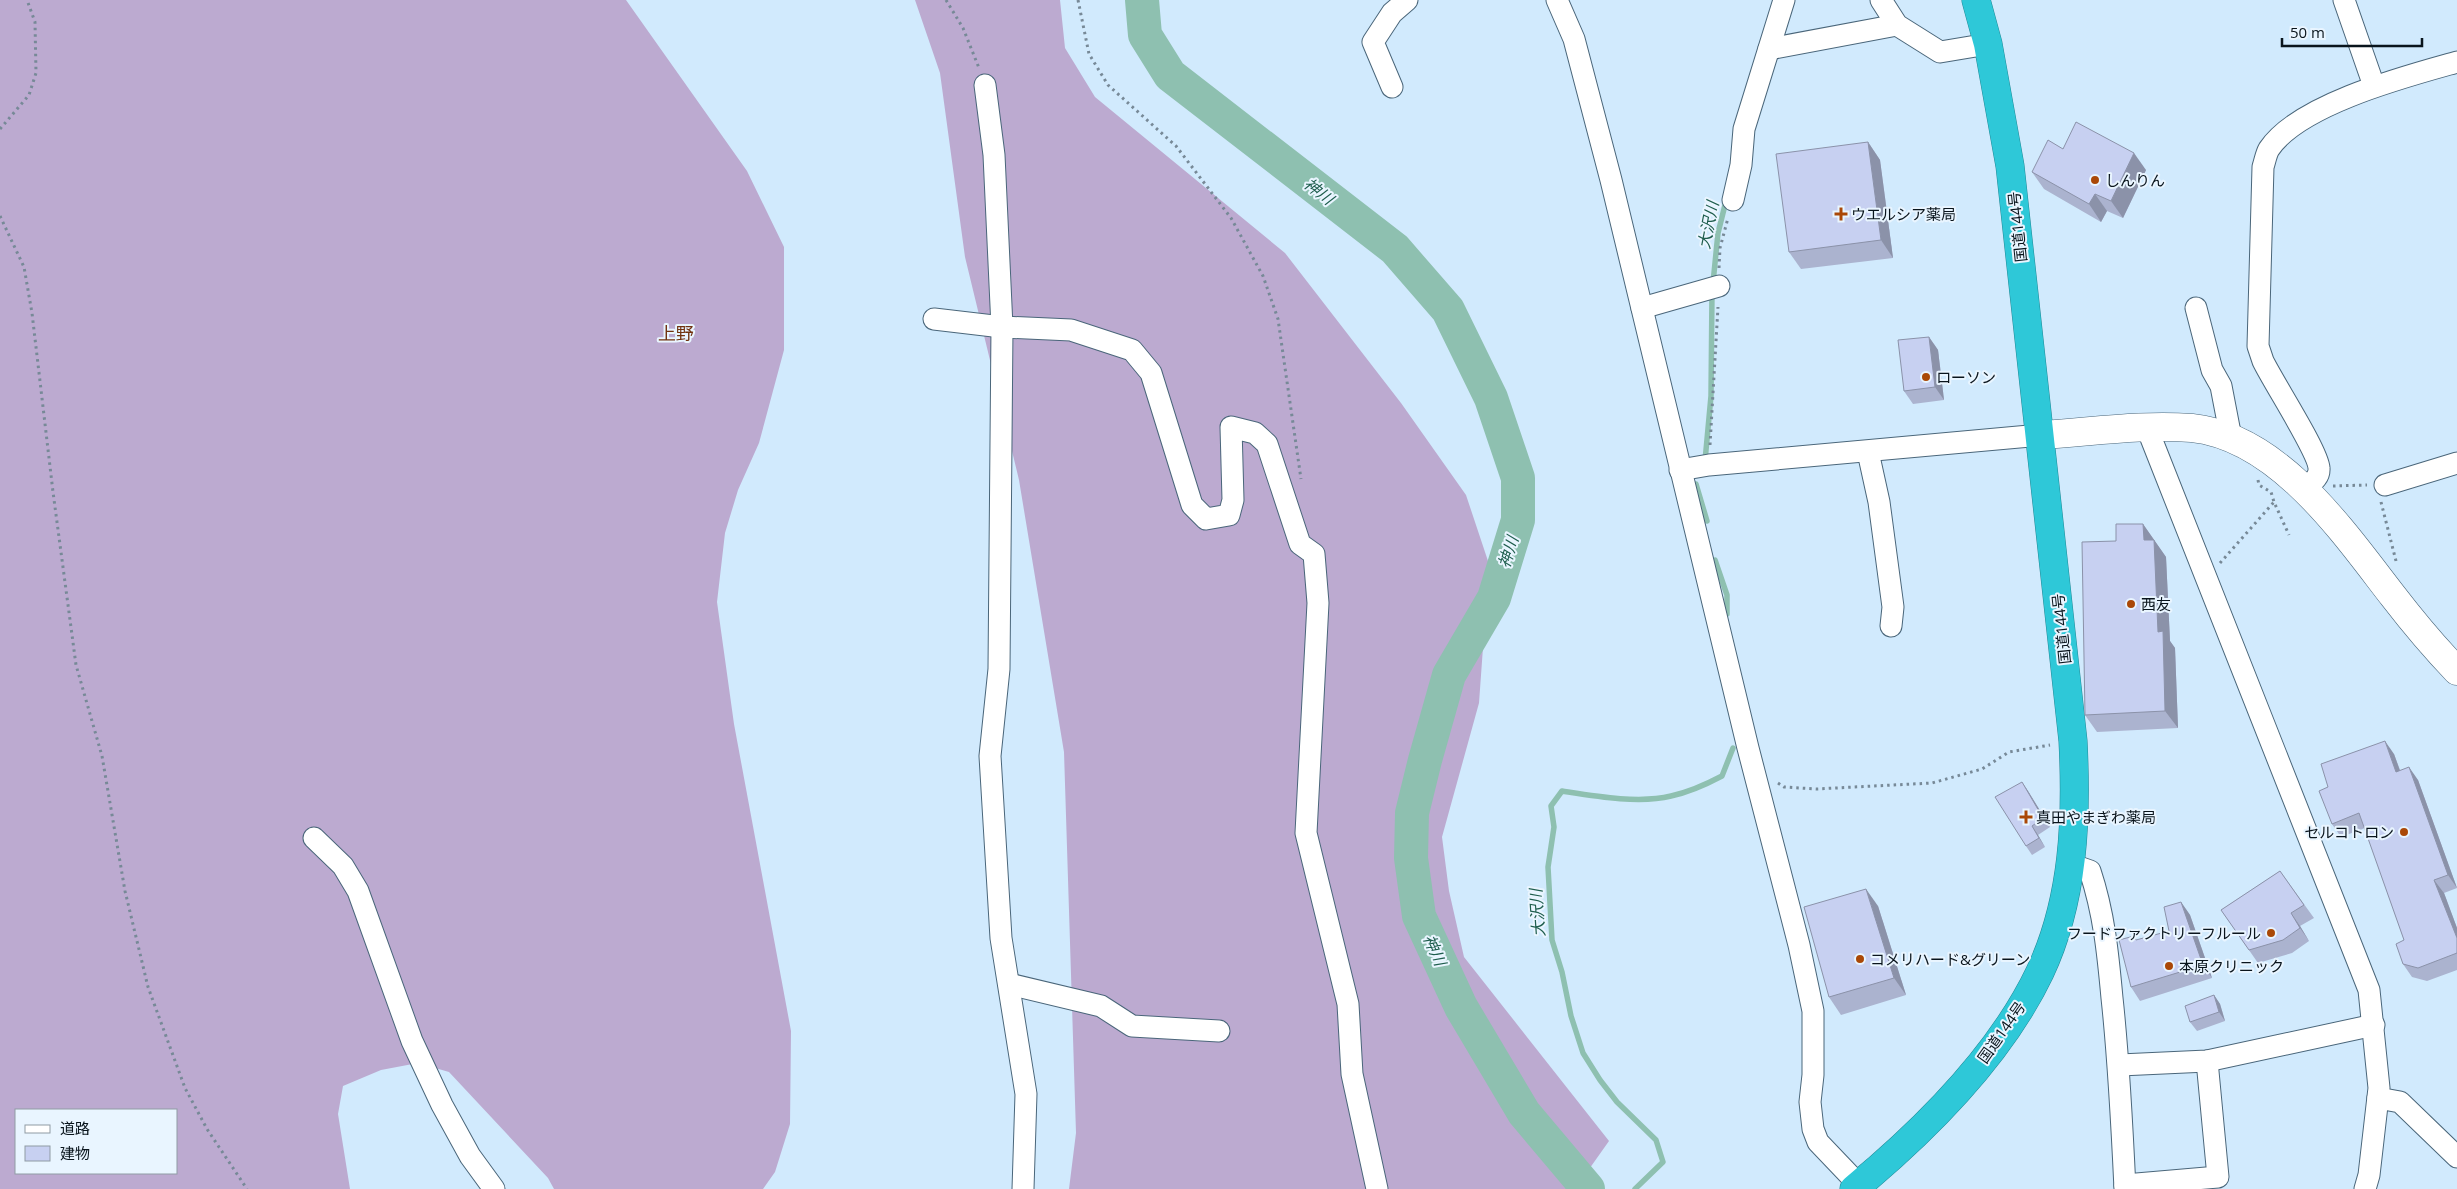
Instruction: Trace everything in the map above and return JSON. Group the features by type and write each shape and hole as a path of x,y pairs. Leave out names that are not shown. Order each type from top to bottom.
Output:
{"highway":[{"name":"国道144号","path":"1858,1188 1922,1129 1954,1094 2016,1016 2040,972 2051,942 2070,864 2075,806 2073,741 2041,435 2010,166 1988,44 1976,0"}],"street":[{"path":"1392,87 1373,42 1392,13 1407,0"},
{"path":"1556,0 1574,39 1584,73 1813,1011 1813,1075 1810,1102 1813,1129 1818,1142 1858,1188"},
{"path":"1733,200 1741,165 1744,129 1784,0"},
{"path":"1882,0 1897,25 1940,52 1988,44"},
{"path":"2344,0 2374,86"},
{"path":"1769,48 1897,25"},
{"path":"2306,486 2317,478 2319,468 2313,452 2272,381 2258,346 2263,167 2269,150 2301,120 2374,86 2457,62"},
{"path":"985,85 994,155 1002,327 999,670 990,756 1000,938 1026,1094 1023,1189"},
{"path":"1642,308 1714,288"},
{"path":"2196,308 2212,370 2221,386 2241,443"},
{"path":"934,319 1002,327 1071,330 1132,350 1150,373 1192,505 1206,519 1229,516 1233,500 1230,428 1255,433 1267,444 1300,544 1314,554 1318,603 1306,833 1348,1004 1352,1074 1376,1189"},
{"path":"1680,470 1709,465 2041,435 2148,428 2193,428 2241,443 2306,486 2427,639 2457,671"},
{"path":"2148,428 2369,990 2374,1026 2378,1098 2369,1175 2365,1189"},
{"path":"1868,452 1880,502 1886,563 1893,607 1891,626"},
{"path":"2385,485 2457,463"},
{"path":"314,838 343,866 358,891 412,1041 442,1105 470,1156 494,1189"},
{"path":"2070,864 2090,871 2100,900 2108,944 2120,1065 2125,1187 2218,1177 2208,1061"},
{"path":"1009,984 1101,1006 1132,1026 1219,1031"},
{"path":"2120,1065 2208,1061 2374,1026"},
{"path":"2378,1098 2400,1102 2457,1157"}],"path":[{"path":"0,129 29,95 36,73 35,22 26,0"},
{"path":"946,0 963,28 985,85"},
{"path":"1078,0 1089,54 1108,85 1176,146 1231,218 1263,276 1278,319 1302,486"},
{"path":"1709,465 1714,288 1720,248 1733,200"},
{"path":"0,216 24,267 32,313 76,665 102,756 125,891 148,987 185,1088 207,1129 248,1189"},
{"path":"2241,443 2259,485 2271,492 2289,535"},
{"path":"2306,486 2385,485 2381,498 2381,507 2400,576 2392,595"},
{"path":"2207,578 2274,502"},
{"path":"1770,778 1784,787 1816,789 1932,783 1982,769 2009,752 2073,741"}],"shaded area":[{"path":"0,0 626,0 747,171 784,247 784,350 759,443 738,490 725,533 717,602 734,724 791,1031 790,1124 775,1172 763,1189 554,1189 548,1178 449,1072 418,1063 381,1070 343,1086 338,1114 350,1189 0,1189"},
{"path":"915,0 1060,0 1065,48 1095,97 1285,253 1401,403 1466,495 1489,564 1479,703 1442,837 1449,891 1464,957 1609,1141 1575,1189 1069,1189 1076,1133 1064,752 1019,480 965,257 940,73"}],"building":[{"name":"しんりん","path":"2076,122 2134,153 2111,201 2095,194 2089,204 2032,172 2048,140 2063,149"},
{"name":"ウエルシア薬局","path":"1868,142 1881,240 1789,252 1776,154"},
{"path":"1929,337 1935,387 1904,391 1898,340"},
{"name":"西友","path":"2116,524 2143,524 2144,540 2154,540 2158,632 2163,631 2165,711 2085,715 2082,542 2116,541"},
{"name":"セルコトロン","path":"2385,741 2396,772 2409,767 2448,875 2434,880 2457,938 2457,953 2418,968 2403,964 2396,944 2404,940 2359,813 2332,824 2319,791 2328,787 2321,764"},
{"name":"真田やまぎわ薬局","path":"2022,782 2043,818 2032,826 2039,838 2026,846 1995,797"},
{"name":"フードファクトリーフルール","path":"2280,871 2304,905 2291,913 2300,928 2283,940 2249,950 2221,910"},
{"name":"コメリハード&グリーン","path":"1866,889 1894,978 1829,997 1804,907"},
{"name":"本原クリニック","path":"2181,902 2203,965 2131,987 2119,940 2134,936 2136,940 2169,931 2164,907"},
{"path":"2214,995 2219,1012 2190,1022 2185,1006"}],"waterway":[{"name":"神川","path":"1142,0 1145,35 1170,75 1395,249 1448,310 1491,398 1518,478 1518,520 1494,598 1449,675 1412,813 1411,858 1419,916 1461,1007 1524,1113 1588,1189"},
{"name":"大沢川","path":"1713,283 1718,233 1726,201"},
{"name":"大沢川","path":"1705,461 1711,396 1712,292"},
{"name":"大沢川","path":"1696,484 1707,521"},
{"name":"大沢川","path":"1715,560 1727,595 1727,614"},
{"name":"大沢川","path":"1635,1189 1663,1162 1656,1140 1617,1102 1600,1080 1583,1053 1571,1016 1562,972 1552,940 1548,867 1554,827 1551,806 1562,791 1631,799 1658,798 1685,792 1722,776 1733,748"}],"place":[{"name":"しんりん","path":"2095,180"},
{"name":"ウエルシア薬局","path":"1841,214"},
{"name":"ローソン","path":"1926,377"},
{"name":"西友","path":"2131,604"},
{"name":"真田やまぎわ薬局","path":"2026,817"},
{"name":"セルコトロン","path":"2404,832"},
{"name":"フードファクトリーフルール","path":"2271,933"},
{"name":"コメリハード&グリーン","path":"1860,959"},
{"name":"本原クリニック","path":"2169,966"}],"district":[{"name":"上野","path":"676,333"}]}
